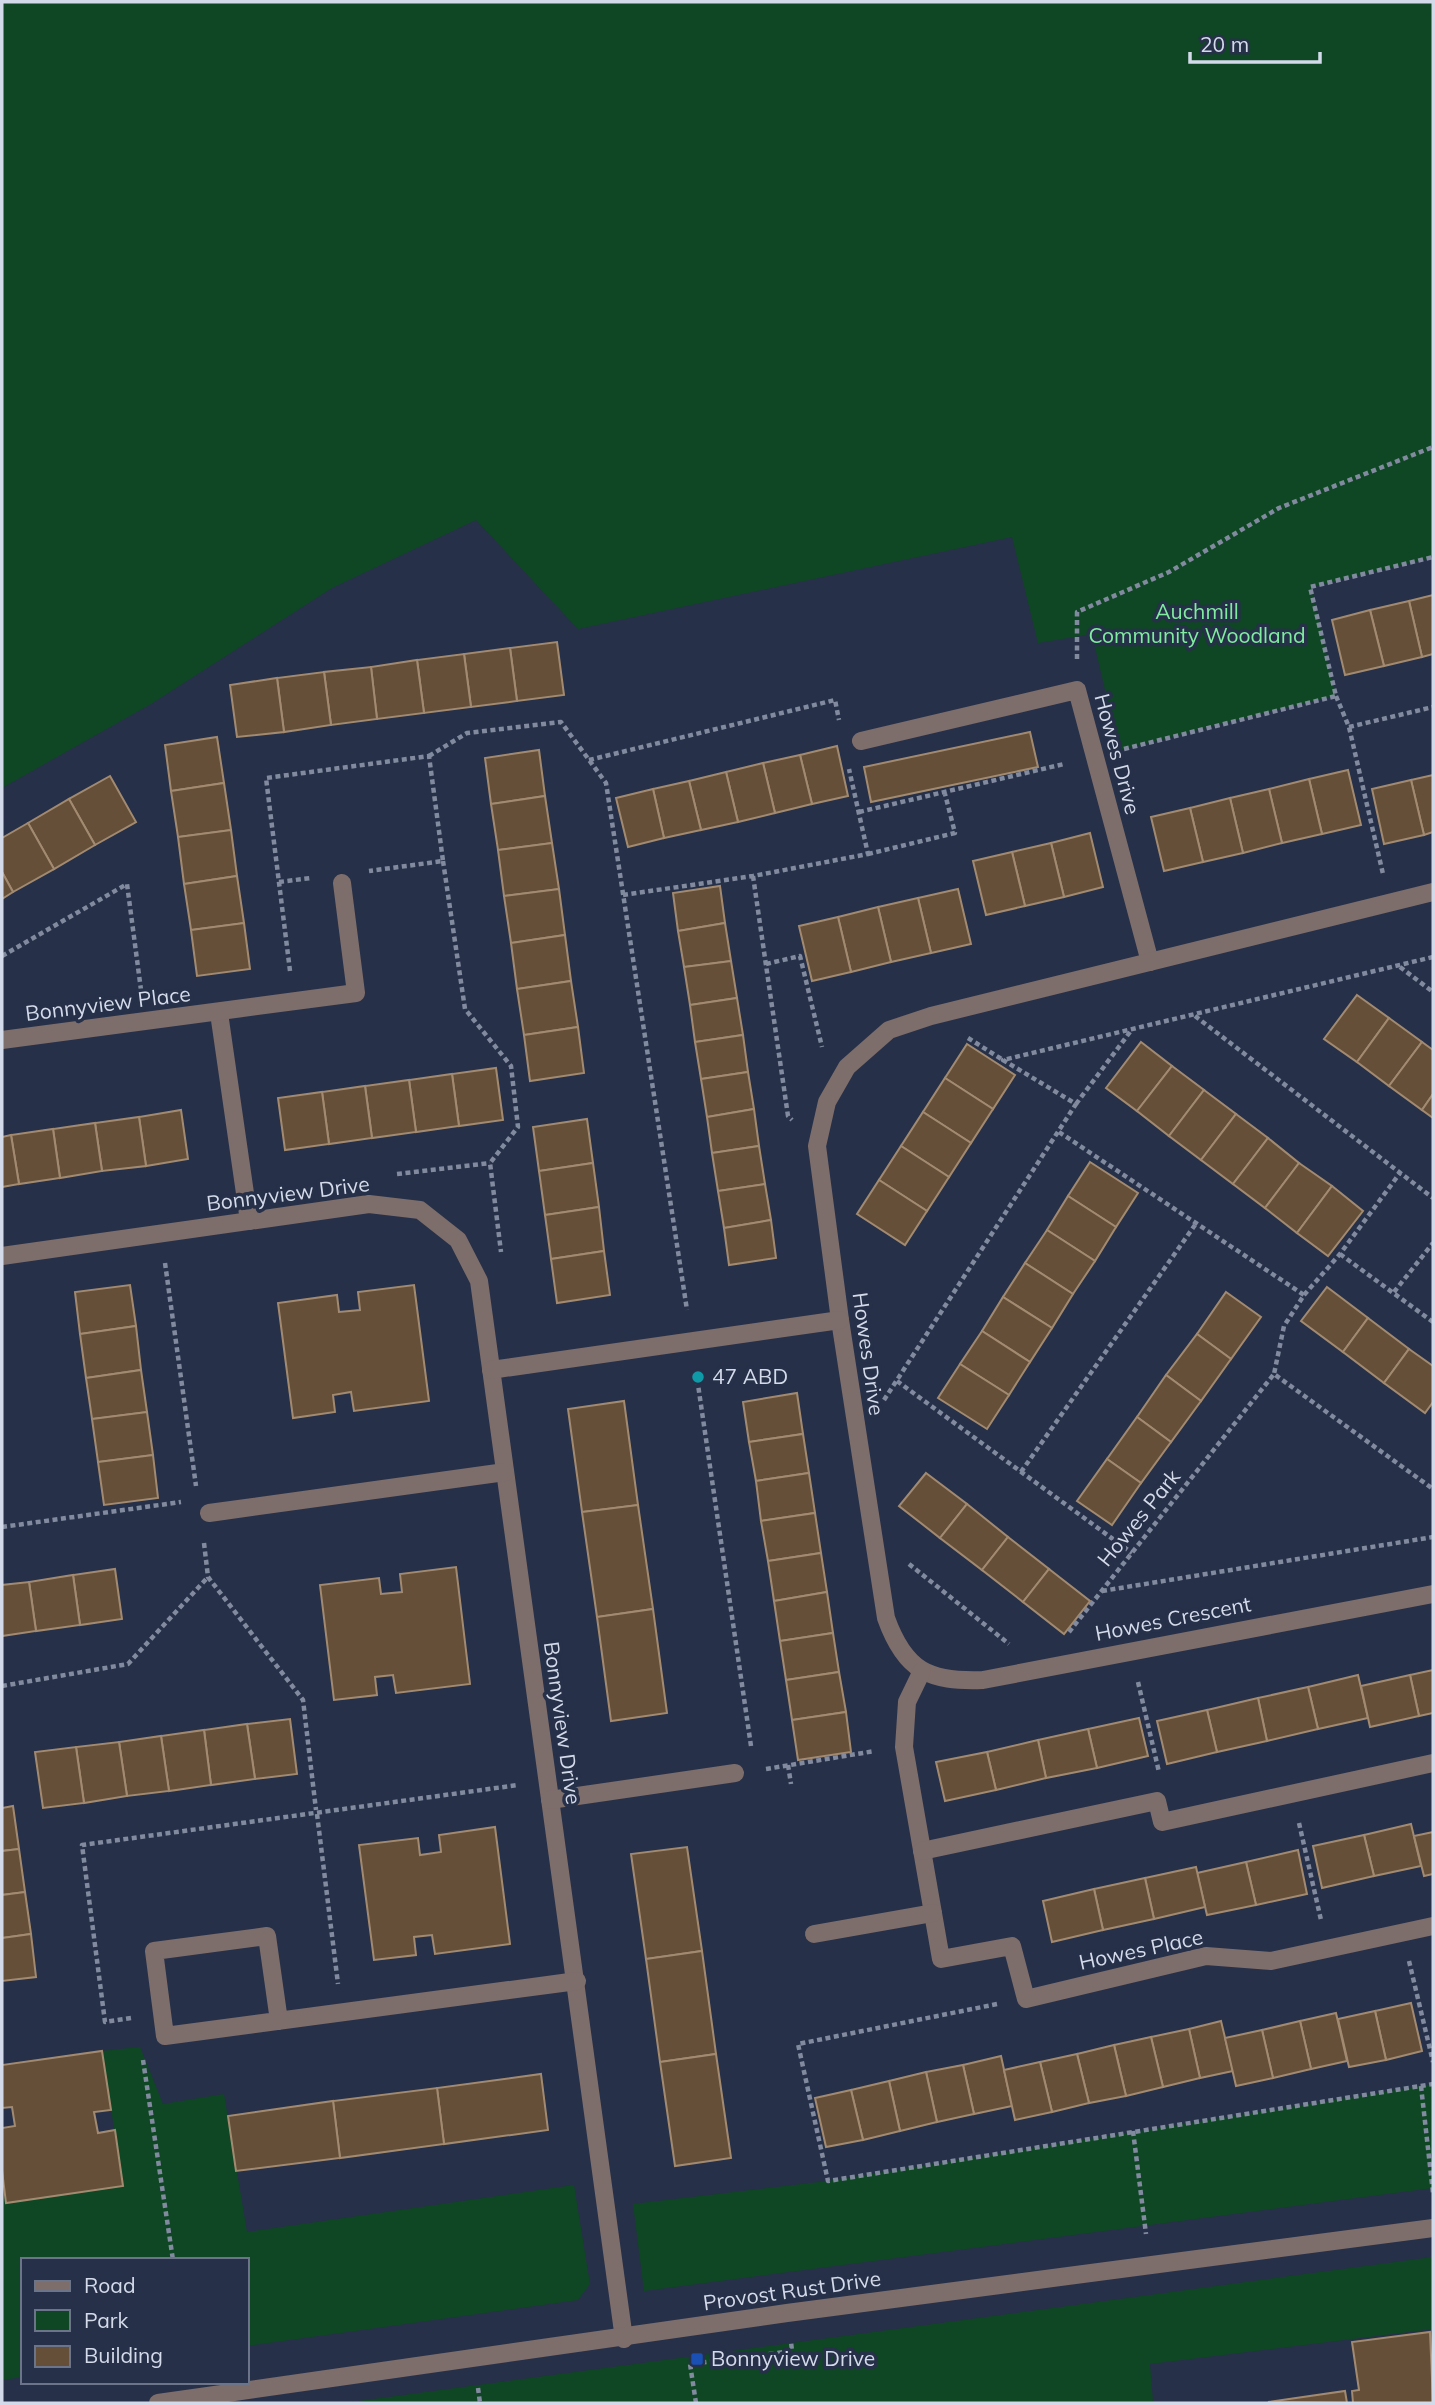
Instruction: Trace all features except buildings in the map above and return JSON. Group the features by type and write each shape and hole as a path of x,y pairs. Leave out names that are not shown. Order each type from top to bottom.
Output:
{"street":[{"name":"Howes Drive","path":"861,741 1077,690 1150,962"},
{"name":"Bonnyview Place","path":"2,1040 356,993 342,883"},
{"name":"Howes Drive","path":"922,1671 896,1646 886,1618 840,1320 817,1146 827,1102 847,1067 890,1030 931,1016 1433,892"},
{"name":"Bonnyview Place","path":"219,1013 249,1221"},
{"name":"Bonnyview Drive","path":"2,1256 369,1205 420,1210 458,1240 479,1281 624,2339"},
{"path":"491,1370 840,1320"},
{"path":"209,1513 505,1472"},
{"name":"Howes Crescent","path":"922,1671 949,1681 984,1680 1433,1594"},
{"path":"922,1671 907,1702 904,1747 941,1959 1012,1946 1026,1999"},
{"path":"922,1851 1157,1801 1162,1822 1433,1763"},
{"path":"550,1800 735,1773"},
{"path":"814,1934 933,1913"},
{"name":"Howes Place","path":"1026,1999 1206,1956 1271,1961 1433,1926"},
{"path":"279,2021 267,1936 154,1951 165,2036 279,2021 342,2012 577,1981"},
{"name":"Provost Rust Drive","path":"159,2403 624,2339 787,2313 1433,2228"}],"path":[{"path":"1077,690 1077,612 1170,572 1279,508 1433,447"},
{"path":"1390,903 1349,726 1336,695 1310,587 1433,557"},
{"path":"859,812 946,794 1336,695"},
{"path":"589,760 835,700 839,722"},
{"path":"1349,726 1433,708"},
{"path":"290,977 266,778 429,756 467,733 561,722 606,783 752,1758"},
{"path":"429,756 465,1009 511,1066 518,1127 490,1163 503,1267 479,1281"},
{"path":"847,758 868,854"},
{"path":"623,895 753,876 868,854 955,833 946,794"},
{"path":"361,872 443,861"},
{"path":"753,876 788,1116 817,1146"},
{"path":"279,882 320,877"},
{"path":"2,956 127,884 142,998"},
{"path":"766,964 800,956 822,1049 847,1067"},
{"path":"1076,1104 1003,1060 1433,957"},
{"path":"1400,967 1433,992"},
{"path":"1195,1016 1433,1198"},
{"path":"858,1439 1076,1104 1131,1031"},
{"path":"1059,1132 1304,1295"},
{"path":"369,1205 386,1175 490,1163"},
{"path":"1400,1174 1340,1254 1304,1295 1284,1326 1274,1374 1433,1489"},
{"path":"1021,1472 1195,1225"},
{"path":"1394,1292 1433,1242"},
{"path":"1340,1254 1433,1322"},
{"name":"Howes Park","path":"1040,1669 1274,1374"},
{"path":"897,1381 1132,1553"},
{"path":"2,1527 184,1502"},
{"path":"873,1535 1040,1669"},
{"path":"1101,1592 1433,1537"},
{"path":"2,1686 128,1664 208,1577"},
{"path":"1131,1650 1164,1794 1157,1801"},
{"path":"754,1771 904,1747"},
{"path":"788,1765 791,1784"},
{"path":"317,1814 547,1780"},
{"path":"1292,1793 1327,1948"},
{"path":"173,2258 136,2017 106,2022 82,1845 316,1810 342,2012"},
{"path":"1402,1933 1433,2062"},
{"path":"1026,1999 798,2044 828,2181 1433,2084"},
{"path":"140,2040 165,2036"},
{"path":"1420,2086 1433,2193"},
{"path":"1133,2131 1150,2266"},
{"path":"696,2403 690,2364 792,2351 787,2313"}],"green space":[{"name":"Auchmill Community Woodland","path":"2,2 1433,2 1433,557 1311,587 1336,695 1119,750 1092,634 1038,643 1012,537 578,629 476,520 332,588 151,704 2,788"},
{"path":"140,2047 163,2104 224,2094 247,2232 574,2185 590,2284 578,2300 248,2346 248,2258 21,2258 21,2377 2,2380 2,2170 7,2203 123,2186 102,2051"},
{"path":"1433,2084 1433,2188 644,2291 633,2204 828,2181"},
{"path":"1433,2257 1433,2329 1150,2364 1153,2402 1146,2403 344,2403"}],"place":[{"name":"47 ABD","path":"698,1377"},
{"name":"Bonnyview Drive","path":"697,2359"}]}
